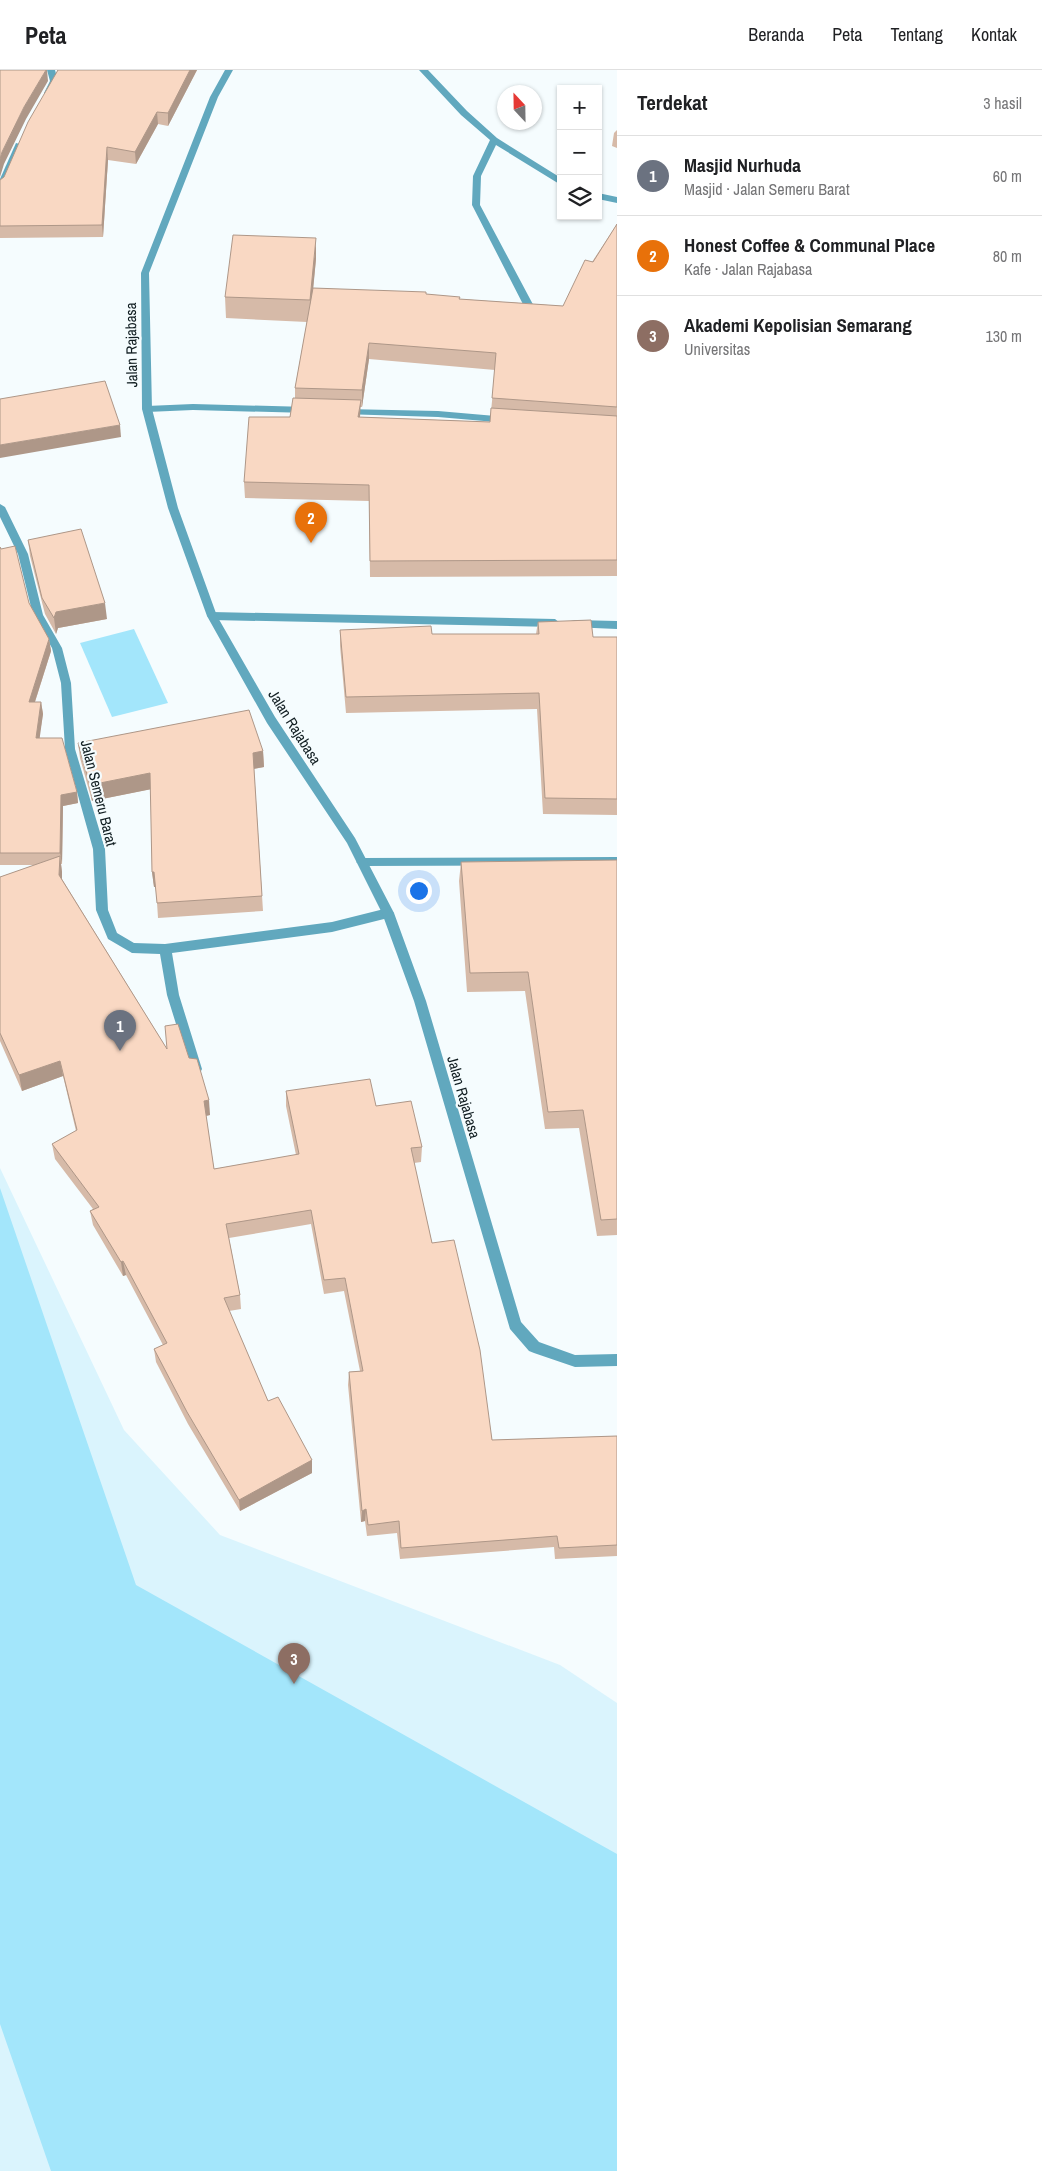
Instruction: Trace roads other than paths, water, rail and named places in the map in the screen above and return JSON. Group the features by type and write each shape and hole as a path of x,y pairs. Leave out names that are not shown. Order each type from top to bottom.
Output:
{"street":[{"path":"42,105 54,80 51,70"},
{"name":"Jalan Rajabasa","path":"229,70 214,97 145,273 147,409 173,508 212,616 271,720 362,862 388,913 420,1001 515,1325 534,1347 575,1361 617,1360"},
{"path":"423,70 464,113 494,140 557,179"},
{"path":"0,189 24,134"},
{"path":"494,140 477,176 476,205 532,312"},
{"path":"602,197 617,200"},
{"path":"147,409 193,407 438,414 518,421"},
{"name":"Jalan Semeru Barat","path":"0,507 24,554 38,615 57,648 66,683 70,749 99,849 102,910 112,936 132,948 165,949 332,927 388,913"},
{"path":"212,616 617,625"},
{"path":"362,862 617,861"},
{"path":"165,949 173,995 196,1069"}],"place":[{"name":"Honest Coffee & Communal Place","path":"311,543"},
{"name":"Masjid Nurhuda","path":"120,1051"},
{"name":"Akademi Kepolisian Semarang","path":"294,1684"}]}
